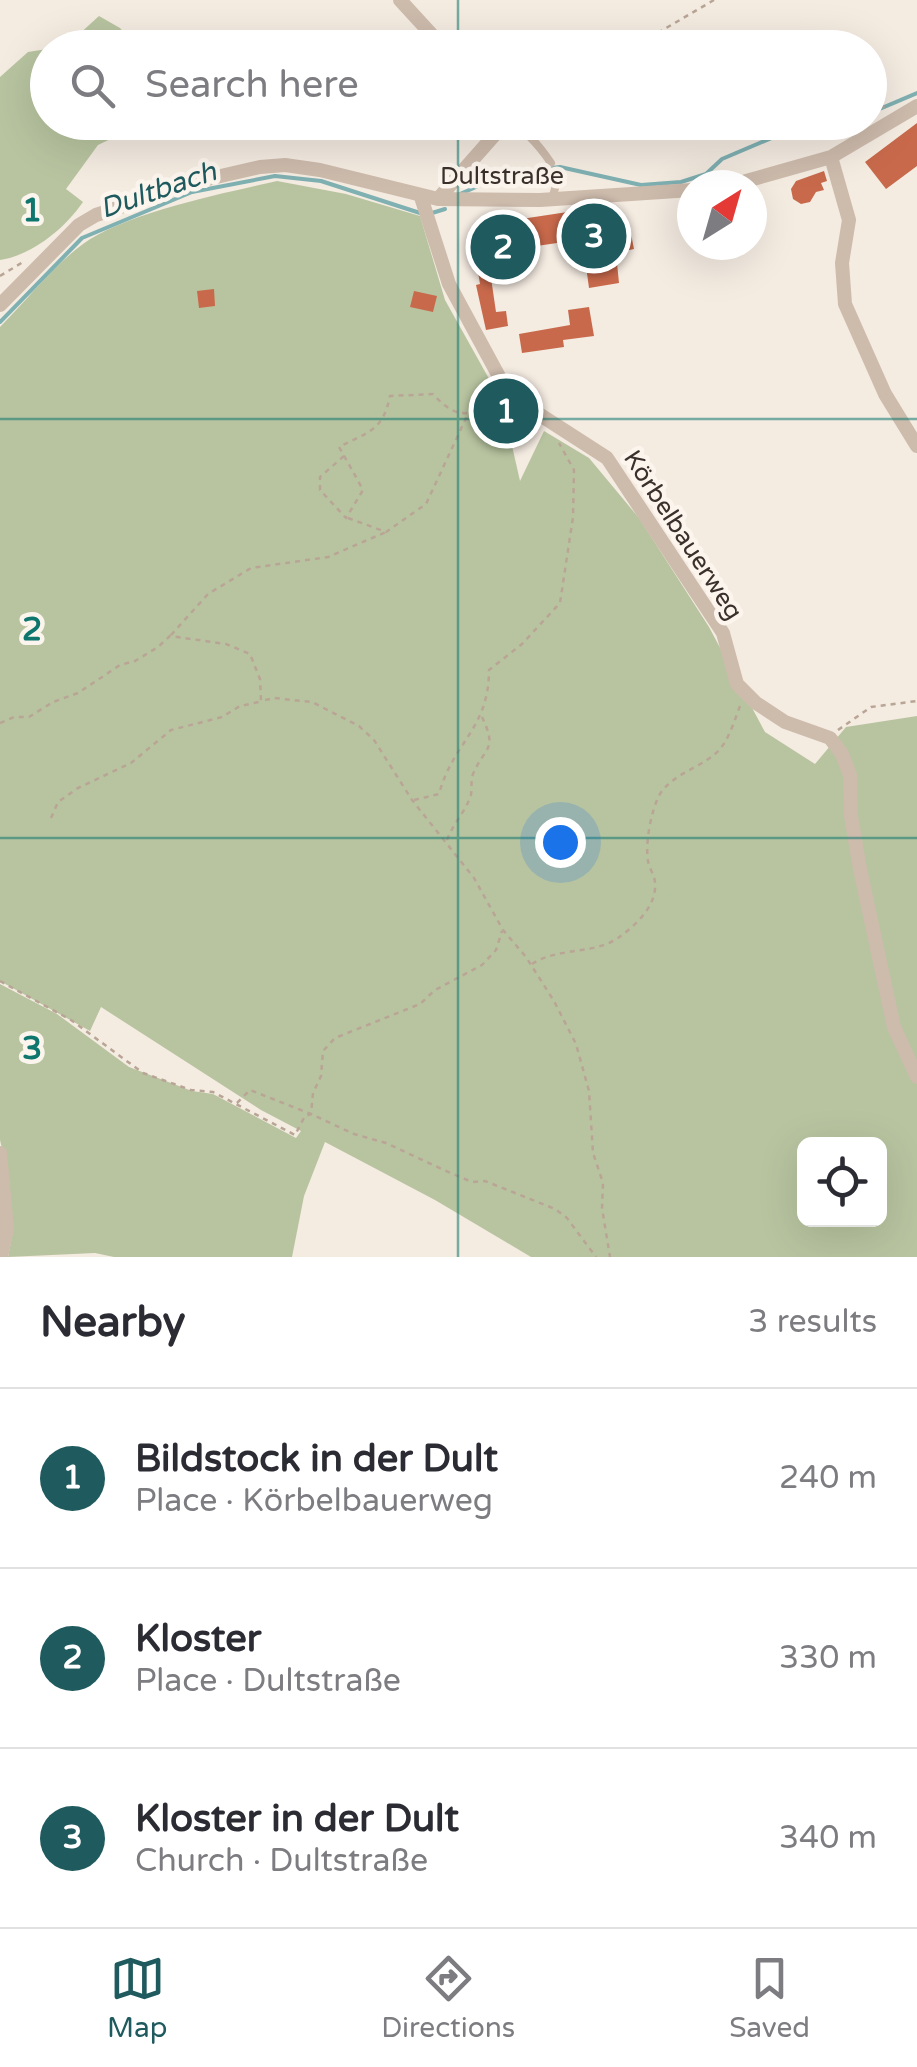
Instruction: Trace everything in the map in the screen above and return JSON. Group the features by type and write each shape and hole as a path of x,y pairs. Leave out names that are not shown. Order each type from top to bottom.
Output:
{"street":[{"path":"400,0 428,30"},
{"path":"887,124 917,106"},
{"path":"438,199 491,140"},
{"path":"767,175 831,157 860,140"},
{"path":"831,157 848,220 842,263 845,304 885,394 917,446"},
{"name":"Dultstraße","path":"0,306 79,225 110,210 199,181 285,165 438,199 574,198 677,191"},
{"name":"Körbelbauerweg","path":"421,197 450,284 502,382 530,410 607,458 723,633 737,684 745,692"},
{"path":"745,692 785,722 830,738 842,754 850,775 851,816 860,869 894,1027 917,1077"},
{"path":"0,1153 7,1228 2,1257"}],"lane":[{"path":"532,140 574,198"},
{"path":"552,198 555,171"}],"path":[{"path":"663,30 714,0"},
{"path":"346,518 363,490 339,447 380,426 390,396 433,394 448,410 468,415 507,399 502,382"},
{"path":"0,723 14,717 30,717 158,647 208,594 251,568 328,556 386,532 426,504 468,415"},
{"path":"412,800 439,794 453,757 482,716 489,670 522,644 560,603 566,584 574,470 547,419"},
{"path":"344,456 320,477 320,490 346,518 386,532"},
{"path":"170,636 226,644 250,654 260,679 260,701"},
{"path":"531,964 546,955 604,946 621,936 649,908 656,884 647,859 653,808 663,789 720,749 745,692"},
{"path":"51,818 58,802 78,788 131,764 171,730 222,718 240,706 274,698 312,702 359,726 374,740 412,800 482,890 502,930 531,964 568,1024 590,1091 594,1121 592,1153 603,1183 602,1208 610,1257"},
{"path":"830,738 844,723 871,707 917,701"},
{"path":"446,843 472,796 474,772 491,747 491,735 482,716"},
{"path":"311,1114 323,1051 335,1038 420,1004 435,990 482,965 496,950 502,930"},
{"path":"0,981 70,1020 143,1073 190,1090 213,1092 295,1135 304,1116 311,1114"},
{"path":"236,1105 250,1090 354,1134 386,1143 446,1172 472,1182 485,1181 555,1209 567,1218 596,1257"}],"green space":[{"path":"99,16 122,30 84,30"},
{"path":"28,52 30,140 108,140 98,145 66,189 83,202 67,221 36,246 0,260 0,77"},
{"path":"277,181 346,194 420,216 445,300 502,402 520,481 544,431 589,458 639,518 709,627 765,732 815,764 846,727 917,716 917,1257 531,1257 325,1142 304,1196 292,1257 114,1257 95,1253 8,1257 13,1231 9,1179 0,1140 0,984 57,1014 129,1067 192,1091 213,1094 296,1138 301,1131 261,1110 101,1007 90,1031 0,981 0,327 83,244 124,223 203,198"}],"building":[{"path":"917,123 917,166 886,189 865,162"},
{"path":"824,171 824,190 816,192 810,202 801,204 793,199 791,189 796,181"},
{"path":"610,209 614,237 631,234 634,249 616,253 619,283 589,288 586,266 594,264 591,243 585,244 584,239 503,251 505,268 490,271 496,312 506,311 508,326 486,330 476,285 480,284 475,226"},
{"path":"214,289 215,306 199,308 197,291"},
{"path":"414,291 437,296 433,312 410,307"},
{"path":"589,307 594,336 563,340 564,347 522,353 519,334 570,325 568,310"}],"waterway":[{"name":"Dultbach","path":"887,106 917,93"},
{"name":"Dultbach","path":"460,194 508,173 560,167 641,185 681,182 706,174 722,159 767,140"},
{"name":"Dultbach","path":"0,322 82,238 192,192 275,176 321,181 420,213"},
{"name":"Dultbach","path":"432,213 445,209"}],"place":[{"name":"Kloster in der Dult","path":"594,236"},
{"name":"Kloster","path":"503,247"},
{"name":"Bildstock in der Dult","path":"506,411"}]}
